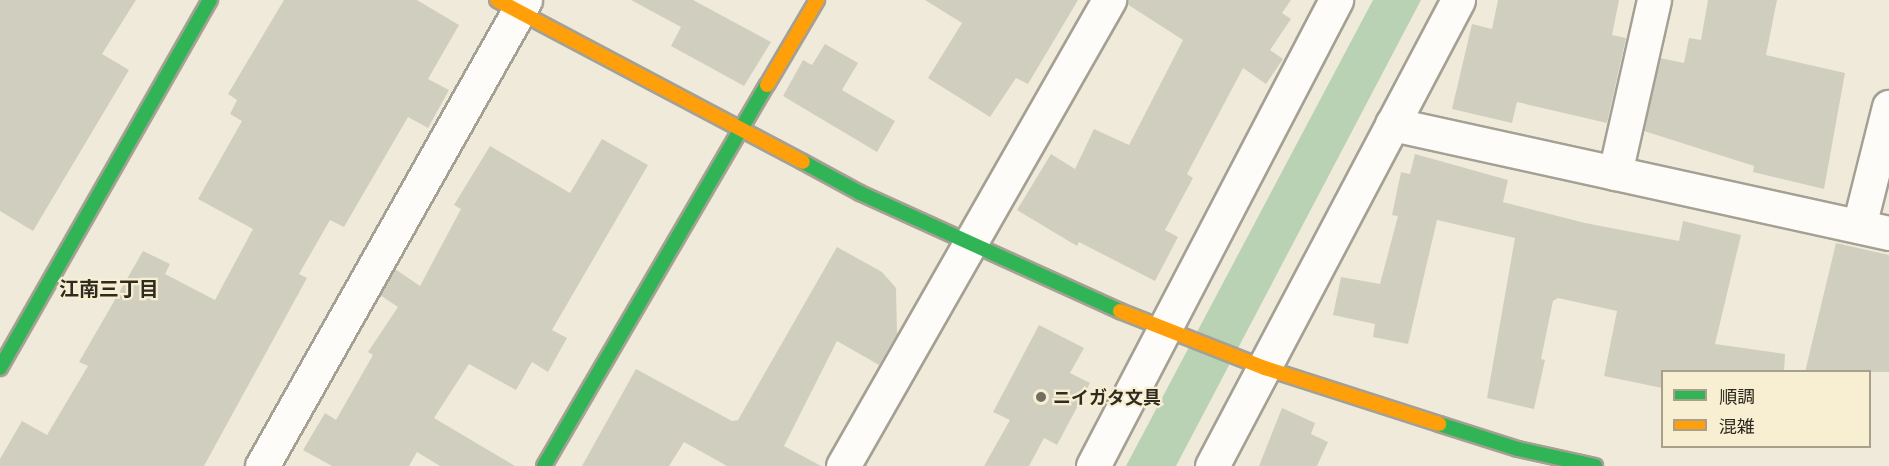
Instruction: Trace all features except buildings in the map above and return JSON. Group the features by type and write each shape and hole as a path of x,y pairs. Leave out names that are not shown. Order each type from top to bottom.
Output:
{"street":[{"path":"0,368 210,0"},
{"path":"544,466 817,0"},
{"path":"843,466 1109,0"},
{"path":"1093,466 1177,333 1336,0"},
{"path":"1212,466 1251,363 1392,124 1458,0"},
{"path":"1616,173 1654,0"},
{"path":"262,466 513,4 741,129 968,244 1068,290 1251,363 1518,449 1595,466"},
{"path":"1392,124 1874,229 1889,107"}],"shaded area":[{"path":"1373,0 1421,0 1176,466 1126,466"}],"traffic: fast":[{"path":"0,368 210,0"},
{"path":"544,466 767,85"},
{"path":"803,162 860,193 1120,311"},
{"path":"1439,424 1518,449 1595,466"}],"traffic: slow":[{"path":"497,0 803,162"},
{"path":"767,85 817,0"},
{"path":"1120,311 1265,368 1439,424"}],"place":[{"name":"ニイガタ文具","path":"1041,397"}],"district":[{"name":"江南三丁目","path":"109,288"}]}
